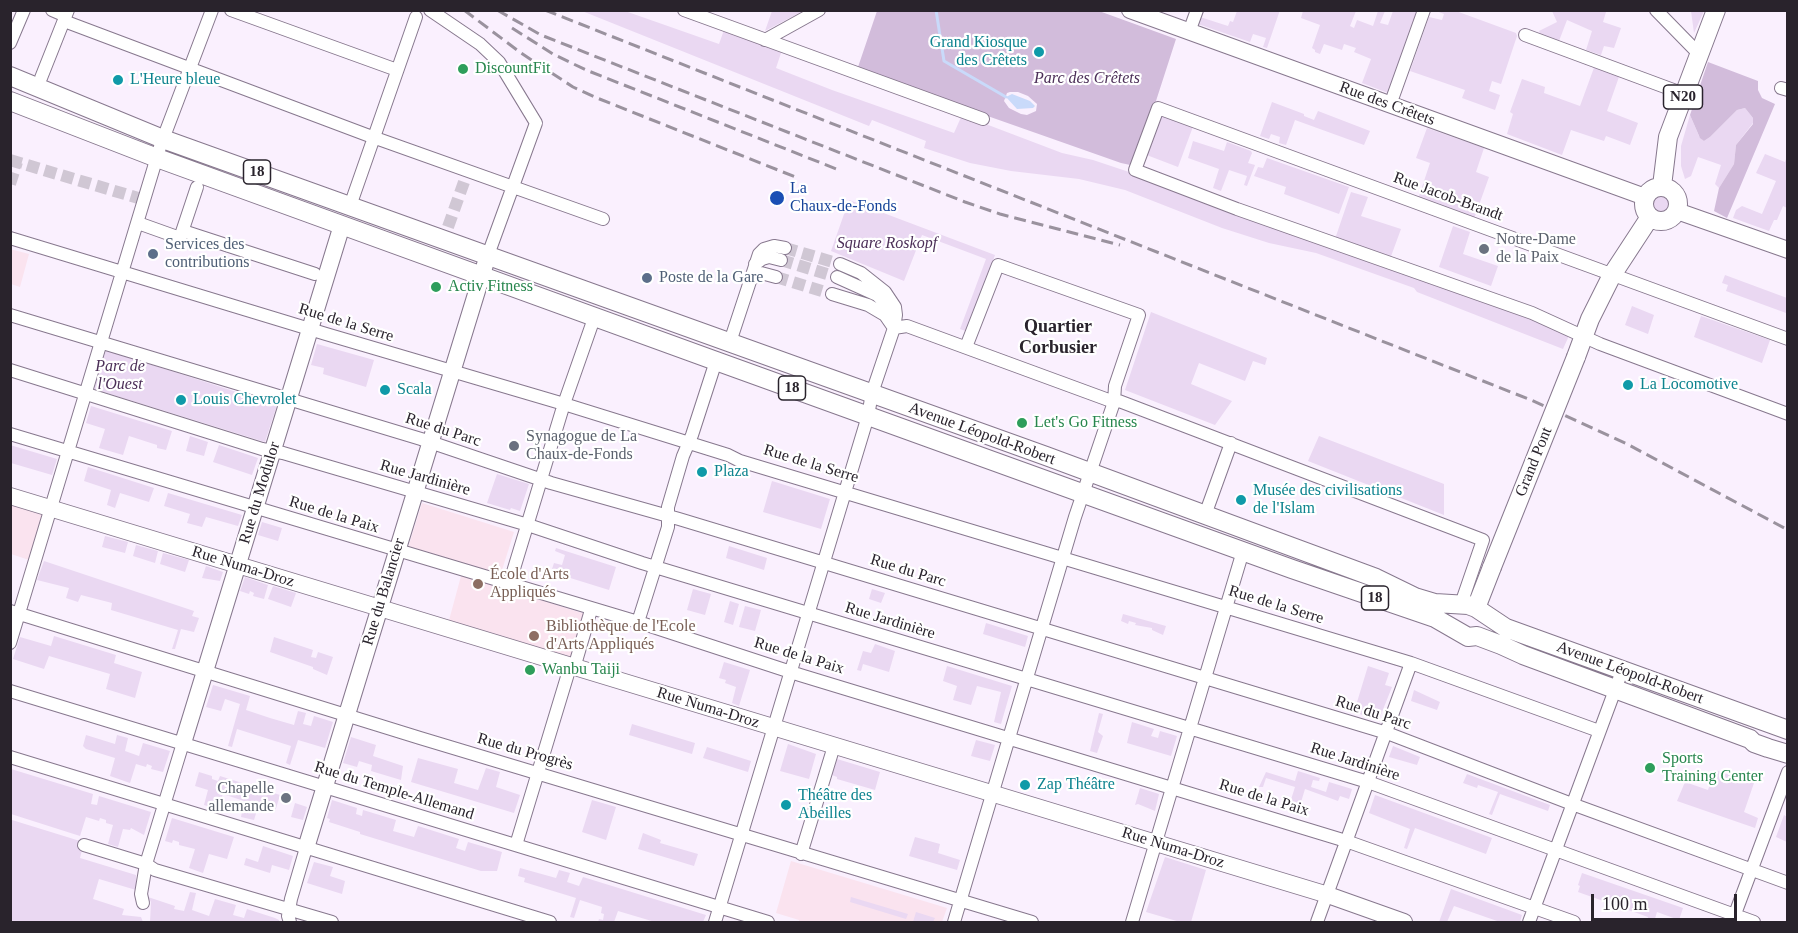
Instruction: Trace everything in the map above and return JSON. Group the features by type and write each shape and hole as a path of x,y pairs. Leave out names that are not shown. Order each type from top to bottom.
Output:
{"main road":[{"name":"N20","path":"1662,186 1668,137 1716,10"},
{"name":"Avenue Léopold-Robert","path":"10,76 163,139 1089,472 1376,578 1415,597 1435,603 1469,606 1506,628 1788,730"},
{"name":"Avenue Léopold-Robert","path":"10,101 157,158 716,361 1083,494 1436,618 1468,637 1477,636 1788,754"},
{"path":"1662,186 1676,195 1678,200 1677,211 1665,221 1650,217 1644,208 1645,197 1652,189 1662,186"},
{"path":"342,225 350,206"},
{"name":"Grand Pont","path":"1469,606 1492,567 1584,336 1612,275 1650,217"},
{"path":"1457,629 1456,618 1460,611 1469,606 1482,616 1485,626 1477,636"}],"street":[{"path":"10,43 24,10"},
{"path":"52,10 190,69 374,137 466,176 512,187 603,219"},
{"path":"10,643 15,612 51,508 163,139 212,10"},
{"path":"231,10 397,70"},
{"path":"350,206 397,70 412,14 426,16 430,10 480,44 499,62 536,123 482,275"},
{"path":"684,10 983,119"},
{"path":"765,40 819,10"},
{"name":"Rue des Crêtets","path":"1130,10 1645,197"},
{"path":"1189,32 1197,10"},
{"path":"1390,105 1424,10"},
{"path":"1656,10 1700,55"},
{"path":"41,78 66,16"},
{"path":"1525,35 1684,94"},
{"name":"Rue Jacob-Brandt","path":"1584,336 1532,313 1237,209 1135,170 1158,108 1788,339"},
{"path":"138,224 180,238 197,187"},
{"path":"1677,211 1788,250"},
{"name":"Rue du Modulor","path":"143,903 141,894 146,864 342,225"},
{"path":"183,231 315,274"},
{"name":"Rue de la Serre","path":"10,238 1411,663 1599,731"},
{"path":"730,342 755,264 769,257 783,254"},
{"path":"715,922 789,671 868,416 872,393 894,328 895,307 885,292 866,277 840,264"},
{"path":"954,922 1089,472 1114,402 1115,386 1139,315 998,265 966,347"},
{"path":"751,279 761,273 776,277"},
{"name":"Rue du Balancier","path":"290,922 289,909 306,848 482,275"},
{"path":"837,277 883,300 893,311 894,328"},
{"path":"562,304 579,301 588,291"},
{"path":"832,294 868,305 885,315 894,328"},
{"name":"Rue du Parc","path":"10,315 518,470 541,480 823,562 1387,733 1788,883"},
{"path":"509,585 564,404 592,324"},
{"path":"894,328 907,326 1114,402 1119,401 1483,540 1469,606"},
{"path":"1584,336 1788,414"},
{"path":"638,622 668,526 668,507 683,456 716,361"},
{"name":"Rue Jardinière","path":"10,370 528,525 655,567 1368,782 1555,850 1733,919 1754,922"},
{"name":"Rue de la Paix","path":"10,434 591,610 638,622 789,671 1173,787 1346,841 1574,922"},
{"path":"1205,515 1231,443"},
{"name":"Rue Numa-Droz","path":"10,496 1328,895 1404,922"},
{"path":"1132,922 1243,551"},
{"path":"516,845 591,610"},
{"name":"Rue du Progrès","path":"15,612 801,854 1032,922"},
{"path":"1317,922 1411,663"},
{"path":"1529,922 1622,671"},
{"name":"Rue du Temple-Allemand","path":"10,691 768,922"},
{"path":"801,854 834,746"},
{"path":"10,757 550,922"},
{"path":"1733,919 1788,772"},
{"path":"84,845 146,864 155,870 332,922"}],"shaded area":[{"path":"10,249 29,254 20,287 11,284"},
{"path":"10,496 51,508 35,562 11,554"},
{"name":"École d'Arts Appliqués","path":"422,503 514,532 497,586 585,614 572,660 448,624 464,565 408,548"},
{"path":"791,861 947,908 942,922 799,922 799,920 776,913"}],"green space":[{"path":"772,10 803,11 765,31"},
{"path":"1280,10 1267,48 1263,47 1266,38 1253,34 1250,42 1198,24 1200,17 1228,26 1230,21 1233,22 1237,11"},
{"path":"582,11 625,11 719,44 724,30 782,50 776,68 832,90 954,133 962,115 1062,153 1093,160 1144,177 1389,266 1567,332 1568,338 1563,349 1417,292 1414,288 1316,253 1269,243 1222,228 1125,190 1079,179 1011,171 970,163 924,148 926,141 872,120 869,126"},
{"name":"Parc des Crêtets","path":"877,11 1099,11 1176,39 1135,166 857,70","holes":["1018,92 1028,96 1037,104 1036,111 1027,115 1009,108 1004,101 1007,93"]},
{"path":"1303,11 1356,11 1350,26 1354,28 1357,20 1373,26 1378,11 1385,11 1380,23 1388,25 1393,11 1419,11 1388,93 1362,83 1371,59 1354,52 1356,48 1344,44 1342,50 1324,44 1320,54 1315,52 1312,48 1320,25 1301,18"},
{"path":"1436,11 1456,11 1516,33 1517,36 1501,84 1492,81 1489,91 1500,95 1495,110 1462,98 1465,90 1410,71 1429,17 1442,20 1444,14"},
{"path":"1552,11 1606,12 1603,22 1621,28 1614,48 1604,46 1601,55 1586,50 1592,31 1567,20 1559,41 1540,34 1539,31 1557,22"},
{"path":"1691,11 1704,11 1694,33"},
{"path":"1708,62 1758,81 1758,90 1762,98 1775,104 1727,218 1714,211 1719,188 1734,164 1736,145 1753,124 1753,118 1745,108 1737,110 1710,137 1704,141 1700,138 1690,115"},
{"path":"1595,65 1620,74 1607,111 1638,123 1630,145 1606,136 1604,141 1571,130 1562,155 1507,134 1513,114 1510,112 1522,79 1545,87 1544,93 1580,106"},
{"path":"1272,102 1314,120 1318,111 1370,131 1364,145 1295,120 1286,145 1279,143 1280,137 1271,134 1269,139 1260,136"},
{"path":"1745,108 1753,118 1753,123 1736,145 1734,164 1719,188 1715,184 1721,165 1698,157 1691,176 1685,179 1681,166 1681,146 1690,115 1699,136 1704,141 1737,110"},
{"path":"1159,111 1194,124 1178,167 1144,154"},
{"path":"1427,128 1484,148 1476,172 1489,177 1474,219 1418,199 1430,163 1416,158"},
{"path":"1193,141 1224,151 1227,142 1251,151 1248,163 1255,165 1247,186 1244,185 1247,176 1229,170 1221,191 1213,188 1219,169 1188,158"},
{"path":"1765,154 1785,162 1787,156 1787,208 1783,206 1769,231 1733,218 1736,210 1742,206 1762,214 1776,181 1756,173"},
{"path":"1267,158 1349,187 1339,214 1284,194 1286,187 1254,176 1258,167 1263,168"},
{"path":"1351,192 1368,197 1361,216 1401,229 1390,259 1335,239"},
{"path":"1661,196 1667,198 1669,204 1667,210 1661,212 1655,210 1653,204 1655,198"},
{"name":"Square Roskopf","path":"849,200 995,255 968,332 960,329 986,259 922,235 904,281 831,251"},
{"path":"1453,226 1470,232 1463,254 1498,266 1491,286 1439,267"},
{"path":"1725,275 1787,298 1786,313 1726,291 1728,285 1722,283"},
{"path":"1632,306 1654,315 1648,334 1625,325"},
{"path":"1151,312 1267,358 1265,365 1253,361 1245,381 1199,363 1191,384 1232,401 1215,425 1125,390"},
{"path":"1701,316 1770,340 1762,363 1694,337"},
{"path":"317,344 374,360 366,387 323,374 324,368 311,365"},
{"name":"Parc de l'Ouest","path":"106,350 277,405 265,442 94,389"},
{"path":"91,406 172,431 166,450 129,436 123,455 99,448 105,429 86,423"},
{"path":"190,436 208,442 204,456 186,451"},
{"path":"1319,436 1444,484 1444,515 1308,461"},
{"path":"10,445 57,459 52,475 11,463"},
{"path":"219,445 258,458 252,475 213,462"},
{"path":"88,467 154,488 149,502 120,493 115,508 107,505 111,490 84,481"},
{"path":"497,474 529,484 520,511 487,503"},
{"path":"772,481 830,499 821,529 763,512"},
{"path":"168,493 242,515 238,526 206,517 202,527 187,523 190,514 164,506"},
{"path":"262,522 282,528 278,541 258,535"},
{"path":"105,536 128,542 125,553 102,547"},
{"path":"136,545 158,551 155,563 133,556"},
{"path":"729,546 767,558 764,570 726,558"},
{"path":"556,548 616,567 609,590 551,572 554,563 562,565 565,555 555,551"},
{"path":"163,553 189,560 185,572 160,564"},
{"path":"44,561 194,611 192,616 199,618 194,632 181,629 175,649 172,649 178,630 111,610 112,603 81,595 78,602 66,598 69,588 37,580"},
{"path":"206,566 223,572 220,581 202,578"},
{"path":"245,577 268,585 264,599 253,596 254,593 250,591 249,594 240,591"},
{"path":"273,586 296,593 291,607 268,599"},
{"path":"693,589 711,594 705,615 687,610"},
{"path":"872,589 885,593 881,603 869,599"},
{"path":"730,601 739,604 733,625 724,622"},
{"path":"745,606 761,610 755,631 739,627"},
{"path":"1123,614 1166,626 1163,635 1152,628 1121,621"},
{"path":"986,623 1028,636 1025,647 983,634"},
{"path":"54,636 116,655 114,663 142,672 135,698 106,689 110,674 49,656 44,669 13,659 20,637 51,646"},
{"path":"274,637 313,650 311,657 316,658 318,652 333,657 327,675 313,667 270,652"},
{"path":"875,644 895,651 889,672 863,664 861,671 857,670 863,651 871,653"},
{"path":"724,662 750,670 739,706 732,703 736,687 719,678"},
{"path":"947,666 1012,686 1001,724 994,722 1001,692 977,686 971,705 953,700 957,686 943,681"},
{"path":"1368,666 1389,673 1385,685 1392,687 1380,717 1374,719 1354,712"},
{"path":"213,685 250,696 246,710 270,718 294,725 298,711 306,713 303,724 311,726 314,716 333,722 325,748 298,740 290,765 286,763 291,746 237,729 232,747 228,746 240,704 225,699 221,711 206,707"},
{"path":"1414,690 1440,702 1437,710 1411,701"},
{"path":"1099,713 1103,714 1098,732 1103,736 1097,753 1090,751"},
{"path":"1132,722 1154,729 1151,736 1158,738 1160,731 1177,736 1171,756 1127,743"},
{"path":"632,724 695,743 692,754 629,735"},
{"path":"86,735 115,744 117,735 128,738 125,751 139,756 143,743 170,751 163,772 151,769 152,766 147,764 146,767 136,764 130,783 110,776 115,758 86,749 83,746"},
{"path":"351,737 376,745 373,756 403,766 401,780 371,771 372,765 359,761 357,767 343,763"},
{"path":"976,740 995,745 990,761 971,756"},
{"path":"788,744 816,754 809,779 780,771"},
{"path":"1393,746 1420,757 1417,765 1389,757"},
{"path":"707,747 751,761 748,772 703,758"},
{"path":"418,758 458,769 454,783 478,790 486,768 500,772 496,787 520,795 514,813 411,782"},
{"path":"837,759 880,772 875,790 837,779 832,775"},
{"path":"11,769 93,794 91,804 97,805 99,796 151,812 144,835 131,828 130,830 123,829 118,847 108,844 113,825 100,818 99,821 86,817 80,836 11,814"},
{"path":"1715,770 1754,783 1744,812 1758,818 1755,828 1677,801 1685,782 1708,790"},
{"path":"1298,771 1320,778 1319,781 1313,780 1311,787 1326,792 1329,782 1352,789 1349,799 1340,796 1338,801 1305,789 1298,812 1291,810 1289,806 1295,787 1266,778 1263,787 1259,787 1266,772 1295,781"},
{"path":"199,772 212,776 212,779 218,781 220,776 280,795 275,812 258,807 254,820 241,817 244,801 223,794 218,809 204,805 208,790 195,786"},
{"path":"1467,774 1550,805 1548,811 1500,794 1492,815 1489,814 1498,792 1463,783"},
{"path":"1140,788 1159,794 1155,811 1138,804 1135,805"},
{"path":"1375,795 1492,838 1486,854 1415,828 1407,849 1404,848 1410,829 1369,813"},
{"path":"332,800 357,808 356,814 362,816 363,810 396,820 393,831 414,837 418,826 459,839 456,848 465,851 468,842 502,852 497,871 481,871 360,834 360,832 329,822 330,819 327,818"},
{"path":"592,800 616,807 606,840 582,832"},
{"path":"295,803 307,807 303,820 291,817"},
{"path":"1784,815 1787,817 1787,842 1776,837"},
{"path":"172,818 234,837 227,859 209,854 203,873 189,868 195,849 179,845 179,842 173,840 172,843 165,841"},
{"path":"12,820 80,841 78,849 82,850 80,858 136,875 136,890 99,879 93,899 124,909 122,915 141,917 143,922 11,922"},
{"path":"643,833 661,840 660,843 698,854 694,866 638,849"},
{"path":"915,837 940,844 938,853 960,860 957,870 909,856"},
{"path":"263,846 293,856 289,870 272,865 270,873 244,865 246,858 258,862"},
{"path":"1165,857 1206,870 1191,922 1180,922 1146,912"},
{"path":"314,862 333,867 330,876 345,881 342,894 307,883"},
{"path":"520,868 556,878 559,870 570,873 567,882 579,886 583,877 706,915 703,922 655,922 618,911 614,922 598,922 599,919 603,920 602,907 580,900 574,918 570,917 576,898 524,882 525,878 518,876"},
{"path":"1582,873 1683,908 1679,920 1657,912 1654,922 1647,922 1648,917 1578,892"},
{"path":"1451,889 1522,915 1520,922 1500,922 1454,906 1447,922 1439,922"},
{"path":"190,892 196,893 192,910 209,916 215,899 236,905 233,915 244,918 247,909 275,918 279,922 150,922 151,902 148,897 184,911"},
{"path":"851,897 908,914 906,919 850,902"},
{"path":"916,912 935,918 933,922 913,922"}],"water":[{"path":"1012,94 1030,101 1035,106 1017,109 1006,97"}],"waterway":[{"path":"936,10 944,61 1006,97"}],"tunnel":[{"path":"10,160 145,200"},
{"path":"10,184 17,162"},
{"path":"448,227 464,182"},
{"path":"785,248 840,264"},
{"path":"781,260 837,277"},
{"path":"776,277 832,294"}],"railway":[{"path":"464,10 521,53 573,87 798,178"},
{"path":"497,10 541,35 965,202 1000,214 1120,245"},
{"path":"545,10 1531,400 1627,444 1788,530"},
{"path":"512,28 553,54 586,70 839,170"}],"place":[{"name":"Grand Kiosque des Crêtets","path":"1039,52"},
{"name":"DiscountFit","path":"463,69"},
{"name":"L'Heure bleue","path":"118,80"},
{"name":"La Chaux-de-Fonds","path":"777,198"},
{"name":"Notre-Dame de la Paix","path":"1484,249"},
{"name":"Services des contributions","path":"153,254"},
{"name":"Poste de la Gare","path":"647,278"},
{"name":"Activ Fitness","path":"436,287"},
{"name":"La Locomotive","path":"1628,385"},
{"name":"Scala","path":"385,390"},
{"name":"Louis Chevrolet","path":"181,400"},
{"name":"Let's Go Fitness","path":"1022,423"},
{"name":"Synagogue de La Chaux-de-Fonds","path":"514,446"},
{"name":"Plaza","path":"702,472"},
{"name":"Musée des civilisations de l'Islam","path":"1241,500"},
{"name":"École d'Arts Appliqués","path":"478,584"},
{"name":"Bibliothèque de l'Ecole d'Arts Appliqués","path":"534,636"},
{"name":"Wanbu Taiji","path":"530,670"},
{"name":"Sports Training Center","path":"1650,768"},
{"name":"Zap Théâtre","path":"1025,785"},
{"name":"Chapelle allemande","path":"286,798"},
{"name":"Théâtre des Abeilles","path":"786,805"}],"district":[{"name":"Quartier Corbusier","path":"1058,337"}]}
